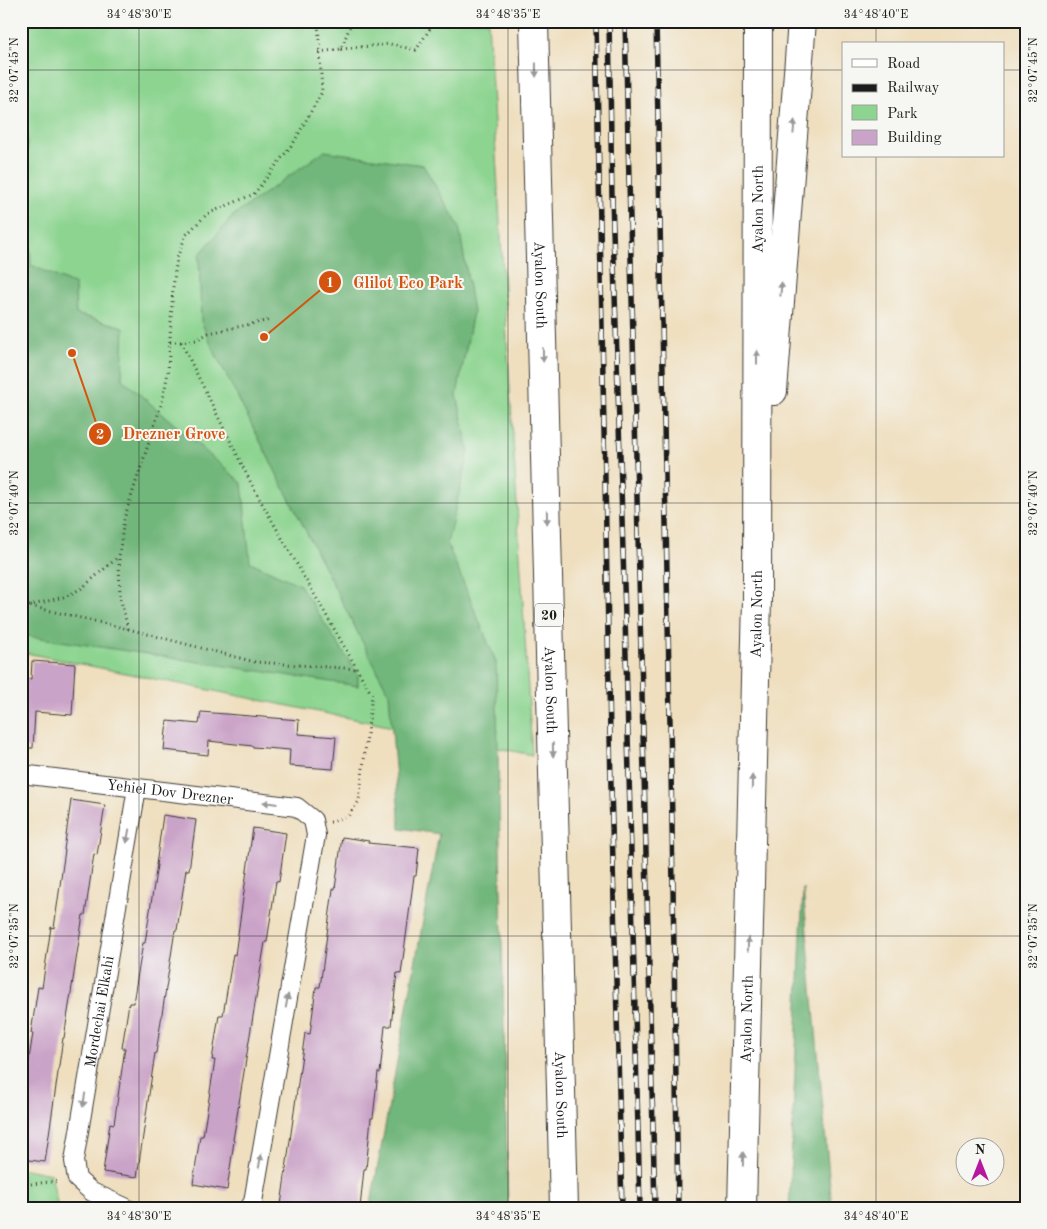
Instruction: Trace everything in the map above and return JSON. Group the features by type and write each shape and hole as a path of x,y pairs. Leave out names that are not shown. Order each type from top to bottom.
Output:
{"highway":[{"name":"Ayalon South","path":"534,21 564,1208"},
{"name":"Ayalon North","path":"742,1208 757,599 758,21"},
{"path":"757,599 802,21"}],"street":[{"name":"Yehiel Dov Drezner","path":"21,774 297,807 314,820"},
{"name":"Mordechai Elkahi","path":"76,1179 74,1160 136,788"},
{"path":"249,1208 253,1202 316,835 314,820"},
{"path":"76,1179 92,1192 126,1208"}],"path":[{"path":"21,21 21,27"},
{"path":"128,629 120,597 119,557 124,520 163,399 168,372 173,288 177,258 186,235 207,214 254,194 294,142 322,92 318,21"},
{"path":"341,49 352,21"},
{"path":"319,52 390,44 416,50 435,21 454,25 457,21"},
{"path":"21,211 26,262 21,294"},
{"path":"170,342 196,340 209,333 270,320"},
{"path":"181,342 255,491 372,695 359,801 348,816 332,822 314,820"},
{"path":"28,606 67,596 82,588 119,557"},
{"path":"21,604 255,662 358,669"},
{"path":"21,1185 76,1179"}],"green space":[{"path":"21,21 488,21 532,755 21,652"},
{"path":"21,21 23,21 31,265 75,285 76,314 124,327 122,379 242,483 250,562 300,585 358,675 358,686 21,635"},
{"path":"324,151 423,165 459,226 473,312 457,395 469,452 447,543 496,662 508,1208 370,1208 439,834 400,828 389,694 212,347 201,321 199,255 233,216"},
{"path":"803,888 832,1208 789,1208"},
{"path":"21,1168 51,1174 58,1207 21,1202"}],"building":[{"path":"32,661 75,664 72,715 35,712 33,748 21,748 21,678 31,679"},
{"path":"201,712 299,720 298,734 336,737 333,769 289,766 290,750 209,741 208,755 164,750 167,721 199,724"},
{"path":"71,800 105,805 97,855 94,854 85,915 83,915 45,1162 21,1159 21,1110 38,987 42,988 51,927 54,928"},
{"path":"163,815 196,820 189,870 186,870 177,930 175,930 137,1177 103,1172 110,1123 114,1124 125,1048 122,1048 129,1003 133,1003 143,943 145,943"},
{"path":"253,828 286,833 279,882 276,881 267,942 265,942 233,1140 227,1190 193,1184 215,1060 212,1060 219,1015 223,1015 233,954 235,955"},
{"path":"342,837 369,841 368,843 419,848 416,876 414,876 401,974 397,973 391,1026 385,1026 360,1208 297,1208 281,1205 305,1033 310,1034 316,987 320,987"}],"railway":[{"path":"596,21 611,786 622,1208"},
{"path":"609,21 612,197 640,1208"},
{"path":"625,21 655,1208"},
{"path":"656,21 678,1208"}],"place":[{"name":"Glilot Eco Park","path":"264,337"},
{"name":"Drezner Grove","path":"72,353"}]}
